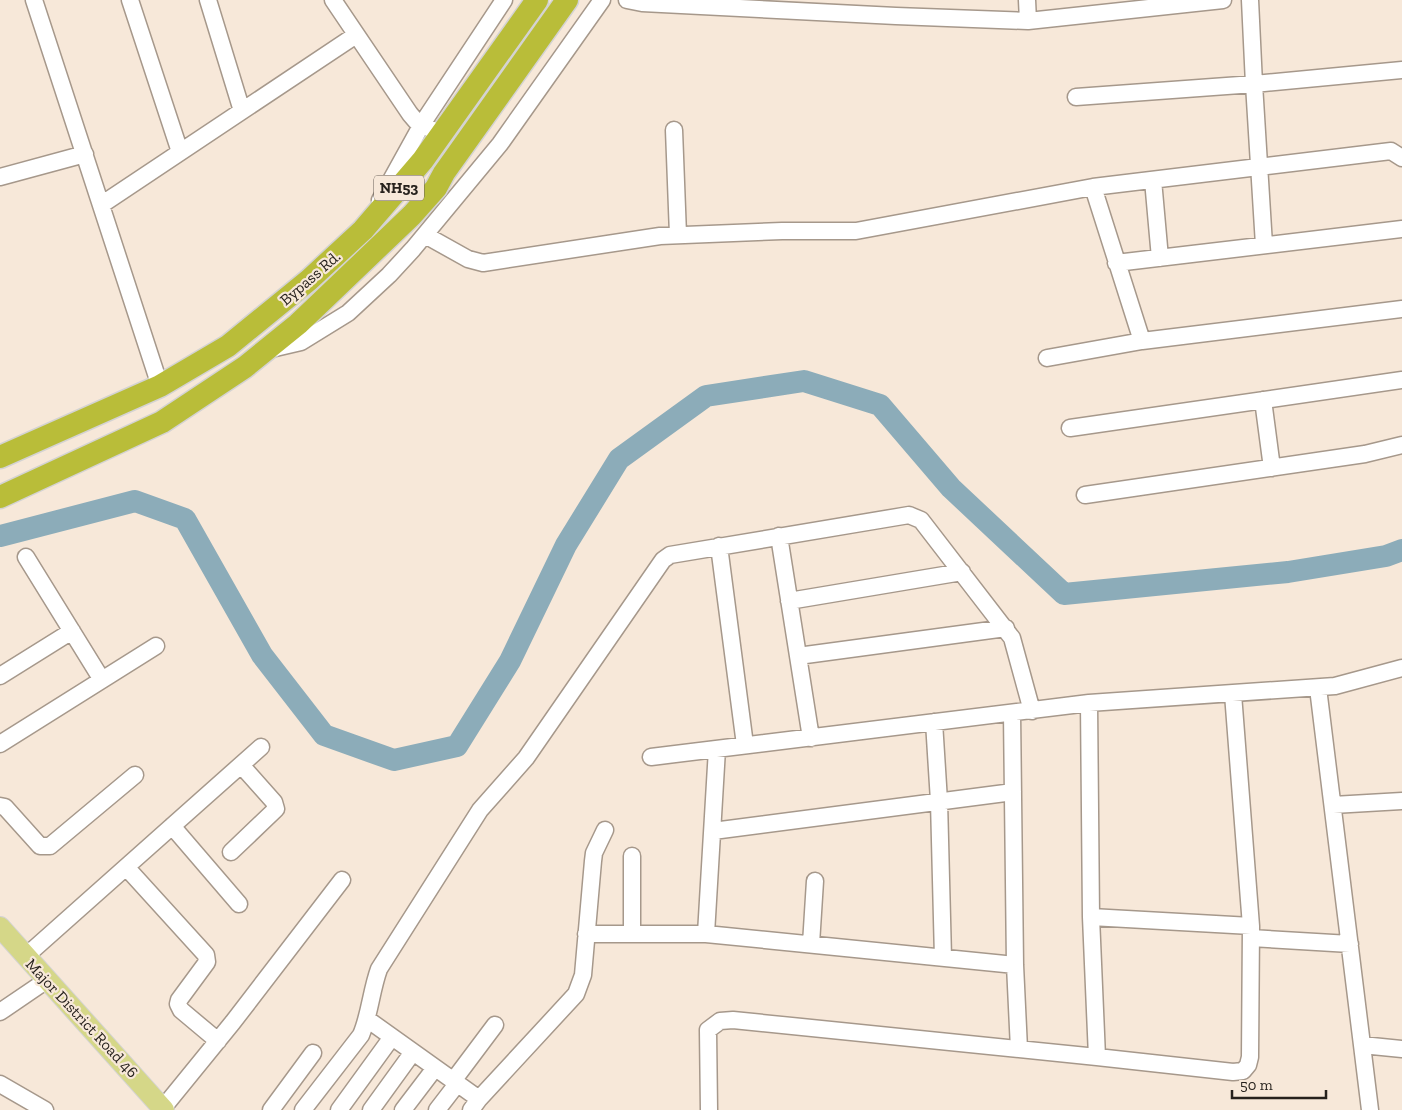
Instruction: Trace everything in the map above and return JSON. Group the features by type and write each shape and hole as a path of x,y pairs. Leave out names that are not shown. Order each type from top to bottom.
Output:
{"highway":[{"name":"Bypass Rd.","path":"0,457 160,386 228,346 309,280 363,230 424,160 537,0"},
{"name":"Bypass Rd.","path":"0,497 162,422 245,367 298,324 412,215 436,188 444,173 568,0"},
{"path":"523,20 542,37"}],"main road":[{"name":"Major District Road 46","path":"0,927 157,1101"}],"street":[{"path":"34,0 160,386"},
{"path":"130,0 180,152"},
{"path":"208,0 242,111"},
{"path":"333,0 410,114 416,121 441,135"},
{"path":"363,230 422,124 504,0"},
{"path":"264,351 301,342 348,313 389,275 500,144 602,0"},
{"path":"627,0 642,3 897,8 1028,21 1223,0"},
{"path":"1027,0 1028,21"},
{"path":"1250,0 1264,245"},
{"path":"101,205 356,34"},
{"path":"1076,97 1254,84 1402,70"},
{"path":"674,130 678,235"},
{"path":"424,235 468,259 483,263 660,236 856,231 1093,187 1391,152 1402,158"},
{"path":"1,174 85,154"},
{"path":"1153,180 1160,258"},
{"path":"1093,187 1142,341"},
{"path":"1116,263 1402,229"},
{"path":"1047,358 1142,341 1402,309"},
{"path":"1070,428 1402,380"},
{"path":"1263,400 1272,468"},
{"path":"1085,495 1366,454 1402,445"},
{"path":"304,1110 361,1035 367,1019 375,979 379,969 480,810 526,758 663,560 670,555 909,515 921,520 1012,638 1032,711"},
{"path":"779,536 811,738"},
{"path":"719,546 745,746"},
{"path":"26,557 102,680"},
{"path":"789,601 962,572"},
{"path":"798,656 1006,628"},
{"path":"0,676 72,631"},
{"path":"0,744 156,646"},
{"path":"651,757 1089,703 1335,686 1402,668"},
{"path":"1318,688 1370,1110"},
{"path":"709,1110 708,1030 720,1021 733,1020 1233,1072 1243,1071 1248,1065 1250,1057 1251,932 1233,694"},
{"path":"1089,703 1091,917 1097,1057"},
{"path":"1012,713 1014,965 1019,1049"},
{"path":"934,722 940,801 943,958"},
{"path":"26,956 261,747"},
{"path":"706,934 717,749"},
{"path":"231,852 276,809 274,802 241,765"},
{"path":"0,806 5,807 40,846 50,846 135,775"},
{"path":"713,830 1013,792"},
{"path":"1333,805 1402,801"},
{"path":"172,826 239,904"},
{"path":"367,1019 455,1082 475,1105 576,994 583,975 592,861 605,830"},
{"path":"632,856 632,934"},
{"path":"126,867 206,955 207,962 178,1004 181,1010 218,1041"},
{"path":"157,1101 218,1041 342,880"},
{"path":"811,944 815,881"},
{"path":"1091,917 1251,932 1350,944"},
{"path":"586,934 706,934 1014,965"},
{"path":"0,1012 47,980"},
{"path":"437,1110 495,1025"},
{"path":"339,1110 392,1037"},
{"path":"1362,1045 1402,1049"},
{"path":"371,1110 413,1052"},
{"path":"272,1110 314,1053"},
{"path":"403,1110 435,1068"},
{"path":"0,1084 45,1110"}],"waterway":[{"path":"0,536 135,501 185,519 262,655 324,735 394,760 457,746 510,661 566,545 619,459 706,396 804,381 880,405 951,488 1064,594 1288,572 1386,556 1402,550"}]}
